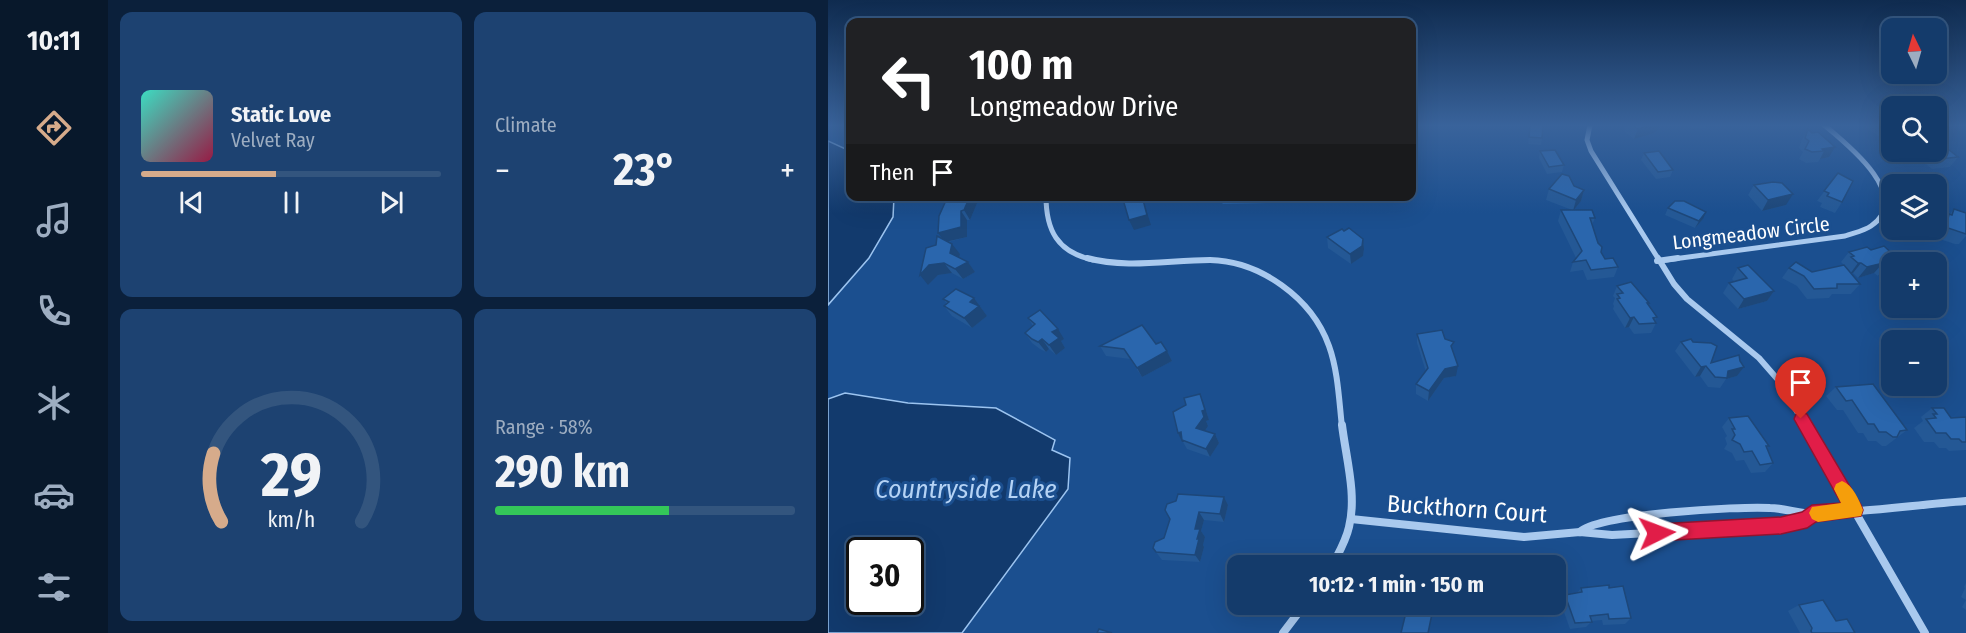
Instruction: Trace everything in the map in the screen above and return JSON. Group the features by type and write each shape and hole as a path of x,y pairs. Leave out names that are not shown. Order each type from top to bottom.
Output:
{"street":[{"name":"Longmeadow Circle","path":"1593,155 1657,261 1845,236 1870,227 1881,219 1886,200 1876,175 1855,155"},
{"path":"1046,201 1048,226 1053,236 1076,254 1096,261 1119,263 1200,260 1234,263 1268,277 1288,292 1312,316 1328,343 1336,376 1350,483 1351,519 1338,555"},
{"path":"1657,261 1687,299 1770,369 1780,382 1925,633"},
{"name":"Buckthorn Court","path":"1580,532 1585,527 1627,517 1752,507 1798,510 1812,514 1966,501"},
{"name":"Buckthorn Court","path":"1351,519 1524,537 1580,532 1612,536 1770,526 1799,522 1812,514"},
{"path":"1283,633 1297,615"}],"shaded area":[{"path":"1220,201 1272,201 1268,203 1223,204"}],"water":[{"path":"828,155 846,155 846,201 894,201 893,217 869,258 828,305"},
{"name":"Countryside Lake","path":"845,393 908,403 996,408 1055,440 1052,450 1070,458 1068,489 962,633 828,633 828,399"}],"building":[{"path":"1542,155 1558,155 1564,165 1549,167"},
{"path":"1645,155 1662,155 1673,170 1658,172"},
{"path":"1947,155 1955,155 1958,157 1947,158"},
{"path":"1838,173 1853,181 1842,202 1827,196 1829,193 1824,191"},
{"path":"1562,174 1569,176 1574,186 1584,190 1576,200 1549,189"},
{"path":"1782,183 1793,194 1768,200 1754,185"},
{"path":"946,201 968,201 964,210 961,211 961,227 938,233 939,216"},
{"path":"1123,201 1143,201 1147,215 1129,220"},
{"path":"1675,201 1684,201 1706,212 1699,221 1668,208"},
{"path":"1954,209 1966,213 1966,234 1948,228 1949,214 1952,215"},
{"path":"1561,210 1592,210 1595,218 1590,218 1598,243 1602,247 1601,252 1605,259 1613,258 1618,267 1591,270 1586,260 1573,262 1582,251"},
{"path":"1349,228 1363,239 1362,246 1350,254 1327,237"},
{"path":"937,236 952,244 950,253 968,262 955,269 944,263 929,265 920,275 926,248 936,245"},
{"path":"1884,246 1890,252 1881,252 1881,264 1867,267 1858,263 1849,252 1867,247 1871,250"},
{"path":"1796,262 1812,272 1844,265 1860,284 1837,284 1837,288 1814,289 1804,276 1789,268"},
{"path":"1748,265 1774,291 1744,299 1729,283 1747,278 1738,268"},
{"path":"1631,282 1649,303 1647,303 1657,317 1653,318 1656,323 1639,324 1634,317 1630,318 1617,299 1620,298 1617,294 1623,293 1617,286"},
{"path":"956,289 974,298 970,302 979,306 964,318 944,306 949,302 943,299"},
{"path":"1040,310 1058,329 1052,332 1059,338 1049,345 1042,339 1038,342 1032,339 1025,333 1035,324 1028,318"},
{"path":"1142,325 1156,344 1161,342 1167,351 1137,368 1124,349 1100,346"},
{"path":"1442,330 1445,339 1454,342 1451,346 1458,366 1445,369 1429,391 1416,384 1428,368 1417,334"},
{"path":"1691,339 1693,342 1711,343 1717,346 1711,363 1739,355 1744,367 1728,371 1727,378 1715,377 1706,366 1701,367 1681,342"},
{"path":"1873,384 1907,430 1900,431 1897,437 1886,432 1879,432 1874,424 1868,424 1852,400 1846,401 1836,387"},
{"path":"1200,394 1205,410 1202,411 1204,417 1196,428 1215,434 1206,449 1182,440 1173,412 1186,405 1184,398"},
{"path":"1932,408 1944,408 1951,418 1966,417 1966,442 1951,439 1946,433 1936,433 1926,419 1936,418 1933,414 1937,414"},
{"path":"1748,416 1769,446 1766,446 1773,463 1760,465 1752,451 1744,452 1740,444 1732,440 1735,435 1732,429 1735,429 1729,418"},
{"path":"1178,494 1224,497 1220,514 1199,512 1195,529 1200,529 1195,555 1156,552 1153,548 1155,542 1164,538 1170,519 1165,510 1167,504 1176,501"},
{"path":"1623,586 1631,618 1609,619 1608,614 1590,616 1592,622 1575,623 1566,595 1582,592 1581,588"},
{"path":"1823,600 1836,621 1847,619 1855,633 1812,633 1812,628 1799,605"},
{"path":"1405,615 1432,615 1428,633 1401,633"},
{"path":"1099,629 1112,633 1097,633"}],"slow traffic":[{"path":"1818,513 1855,510 1842,489"}],"route":[{"path":"1657,533 1781,526 1807,519 1812,514 1855,510 1801,419"}]}
